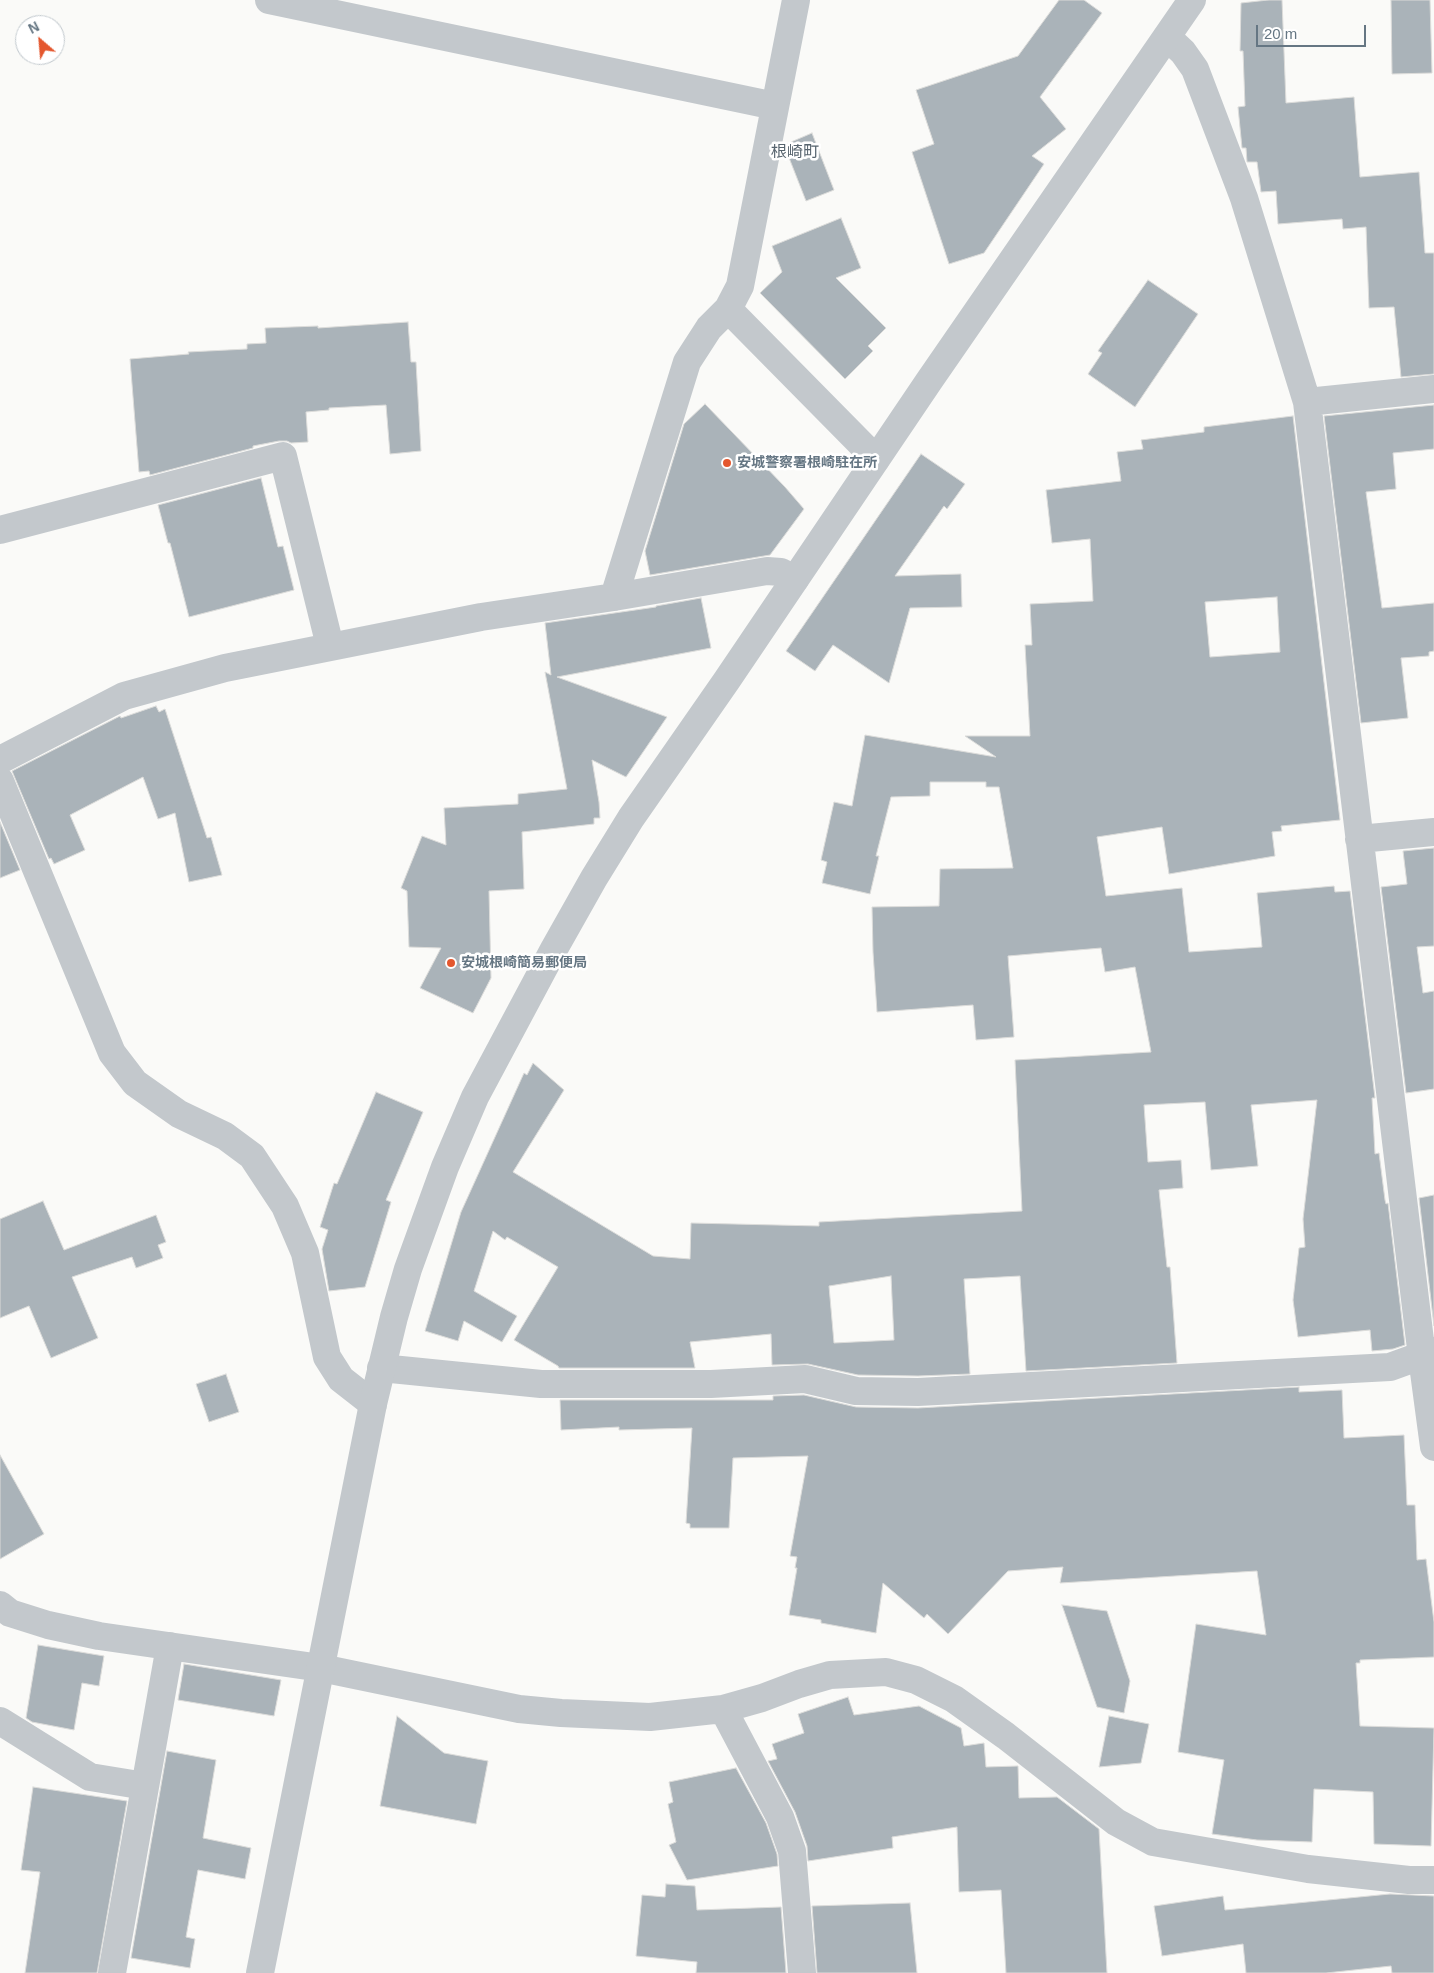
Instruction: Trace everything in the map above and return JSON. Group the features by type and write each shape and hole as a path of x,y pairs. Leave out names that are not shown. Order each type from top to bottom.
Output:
{"street":[{"path":"269,0 337,7 775,106"},
{"path":"614,597 687,362 709,328 728,309 740,286 796,0"},
{"path":"260,1973 381,1368 408,1269 445,1167 475,1097 594,878 631,818 1167,37 1189,1"},
{"path":"1167,37 1183,52 1195,69 1244,198 1307,402 1359,839 1428,1354 1434,1447"},
{"path":"728,309 876,459"},
{"path":"1307,402 1434,389"},
{"path":"0,530 283,456 330,646"},
{"path":"0,760 124,696 225,668 481,617 767,571 781,572 795,578"},
{"path":"0,781 112,1053 136,1083 179,1114 225,1136 252,1156 285,1206 305,1253 327,1357 341,1379 373,1404"},
{"path":"1359,839 1434,832"},
{"path":"381,1368 542,1384 711,1384 805,1379 856,1391 918,1392 1390,1367 1428,1354"},
{"path":"0,1605 10,1613 48,1625 99,1636 321,1668 519,1709 650,1717 723,1709 762,1698 830,1674 886,1672 916,1680 954,1699 1006,1736 1116,1822 1153,1842 1308,1869 1409,1880 1434,1880"},
{"path":"112,1973 170,1646"},
{"path":"723,1709 780,1817 792,1851 802,1973"},
{"path":"0,1721 90,1777 145,1786"}],"building":[{"path":"1059,0 1084,0 1102,13 1040,97 1066,129 1032,156 1044,164 984,253 949,264 912,152 934,144 916,90 1018,56"},
{"path":"1282,0 1286,103 1354,97 1360,177 1419,172 1425,253 1434,253 1434,374 1401,377 1394,307 1369,308 1366,227 1343,229 1342,219 1278,224 1276,191 1261,192 1257,162 1247,162 1246,148 1242,148 1238,107 1245,106 1243,51 1240,51 1241,3"},
{"path":"1391,0 1430,0 1432,73 1392,74"},
{"path":"812,133 834,190 806,201 784,145"},
{"path":"841,218 861,268 836,278 886,328 868,346 873,351 845,379 760,293 782,272 772,246"},
{"path":"1148,280 1198,314 1135,407 1088,374 1102,353 1098,351"},
{"path":"408,322 411,362 416,362 421,451 390,454 386,405 329,408 329,410 306,412 308,442 291,443 279,441 253,446 253,448 150,475 149,471 139,472 130,359 189,354 188,352 247,349 247,344 266,343 265,328 318,326 318,328"},
{"path":"705,404 804,509 770,555 650,575 645,551 684,424"},
{"path":"1434,405 1434,449 1393,453 1396,489 1366,492 1382,608 1434,603 1434,651 1429,652 1429,656 1401,658 1408,718 1361,723 1324,416"},
{"path":"1293,416 1340,820 1281,826 1282,831 1272,832 1275,856 1169,874 1162,827 1097,837 1106,896 1182,888 1189,952 1262,947 1257,893 1334,886 1335,892 1350,891 1375,1098 1372,1098 1375,1154 1379,1153 1385,1200 1386,1204 1388,1203 1405,1345 1393,1349 1372,1351 1370,1330 1298,1337 1293,1300 1299,1248 1305,1247 1303,1219 1317,1100 1251,1105 1258,1166 1211,1170 1205,1102 1144,1105 1148,1162 1181,1160 1183,1188 1159,1190 1167,1267 1170,1267 1177,1363 1026,1371 1020,1276 964,1279 970,1374 918,1376 858,1375 808,1364 772,1365 771,1334 690,1342 695,1368 559,1368 514,1340 558,1267 507,1237 505,1240 493,1231 474,1291 517,1316 502,1342 464,1321 458,1341 425,1331 461,1212 524,1073 527,1075 533,1063 564,1090 513,1172 653,1256 690,1259 691,1223 819,1226 819,1222 1022,1211 1015,1060 1151,1052 1135,967 1105,972 1101,948 1008,956 1014,1037 976,1040 973,1005 877,1012 872,907 939,906 940,869 1013,868 999,787 986,787 986,782 930,782 930,796 891,797 876,856 879,856 870,894 822,883 827,862 821,860 834,802 852,806 865,735 996,757 965,736 1030,736 1025,645 1032,645 1030,604 1093,601 1090,539 1052,543 1046,490 1121,481 1117,452 1143,449 1141,440 1204,432 1204,427","holes":["1277,597 1280,652 1210,657 1205,602","891,1276 894,1340 834,1343 829,1286"]},
{"path":"921,454 965,484 947,509 944,506 895,576 961,574 962,607 910,608 889,683 833,645 815,671 786,651"},
{"path":"261,478 278,547 283,546 294,590 189,617 158,505"},
{"path":"701,598 711,648 557,677 667,717 626,777 592,760 600,818 594,818 594,824 522,832 524,889 489,891 491,978 473,1013 420,988 441,948 409,947 407,891 401,888 422,836 446,845 444,808 518,804 518,794 567,789 545,672 551,675 545,623 656,607"},
{"path":"156,706 159,712 165,709 207,838 211,837 222,875 189,882 175,813 158,819 143,777 70,815 85,850 54,864 51,858 49,859 12,771 120,716 121,718"},
{"path":"0,822 20,870 0,878"},
{"path":"1434,848 1434,946 1417,947 1423,993 1434,991 1434,1089 1406,1093 1381,887 1407,884 1403,851"},
{"path":"376,1092 423,1112 386,1200 391,1202 365,1287 329,1291 322,1249 328,1230 320,1227 334,1183 337,1184"},
{"path":"1434,1195 1434,1326 1419,1198"},
{"path":"43,1201 64,1250 156,1215 166,1242 158,1245 163,1258 136,1268 132,1257 72,1277 98,1338 51,1358 29,1306 0,1318 0,1219"},
{"path":"226,1374 239,1412 209,1422 196,1384"},
{"path":"1299,1387 1299,1392 1342,1390 1344,1438 1404,1435 1407,1505 1415,1505 1417,1560 1426,1559 1434,1622 1434,1657 1360,1660 1360,1663 1356,1663 1360,1726 1434,1728 1431,1846 1374,1844 1373,1792 1314,1789 1312,1842 1257,1840 1212,1834 1224,1760 1178,1752 1196,1624 1266,1635 1257,1571 1060,1583 1063,1567 1008,1571 948,1634 927,1614 924,1618 883,1583 876,1633 821,1623 821,1620 789,1615 797,1568 795,1568 797,1557 790,1556 808,1456 733,1458 729,1528 690,1528 690,1524 686,1523 692,1428 619,1430 619,1427 561,1430 560,1400 773,1400 773,1396 804,1395 856,1407 918,1408"},
{"path":"0,1455 44,1534 0,1559"},
{"path":"1062,1605 1107,1611 1130,1681 1124,1713 1097,1707"},
{"path":"38,1645 104,1656 99,1686 82,1683 74,1730 32,1722 26,1718"},
{"path":"184,1664 281,1680 274,1716 178,1700"},
{"path":"848,1697 854,1715 919,1706 961,1728 964,1746 984,1743 986,1767 1018,1766 1019,1798 1057,1797 1099,1829 1107,1973 1006,1973 1001,1890 959,1892 957,1827 892,1837 893,1848 808,1861 807,1846 795,1812 768,1761 777,1759 772,1744 804,1733 798,1714"},
{"path":"397,1716 444,1753 488,1761 476,1824 380,1806"},
{"path":"1109,1716 1149,1724 1141,1763 1099,1767"},
{"path":"167,1751 216,1760 203,1838 251,1848 245,1879 198,1870 186,1937 195,1939 190,1968 131,1958"},
{"path":"736,1768 766,1823 777,1854 778,1866 687,1880 669,1845 676,1842 668,1804 673,1802 669,1782"},
{"path":"33,1787 127,1801 97,1973 25,1973 40,1872 21,1870"},
{"path":"666,1884 695,1886 697,1910 781,1907 786,1973 696,1973 697,1962 636,1956 642,1895 665,1897"},
{"path":"1390,1894 1434,1896 1434,1973 1392,1973 1391,1966 1326,1973 1246,1973 1243,1944 1162,1956 1154,1906 1223,1896 1225,1910"},
{"path":"910,1903 917,1973 817,1973 812,1906"}],"place":[{"name":"安城警察署根崎駐在所","path":"727,463"},
{"name":"安城根崎簡易郵便局","path":"451,963"}],"district":[{"name":"根崎町","path":"795,153"}]}
